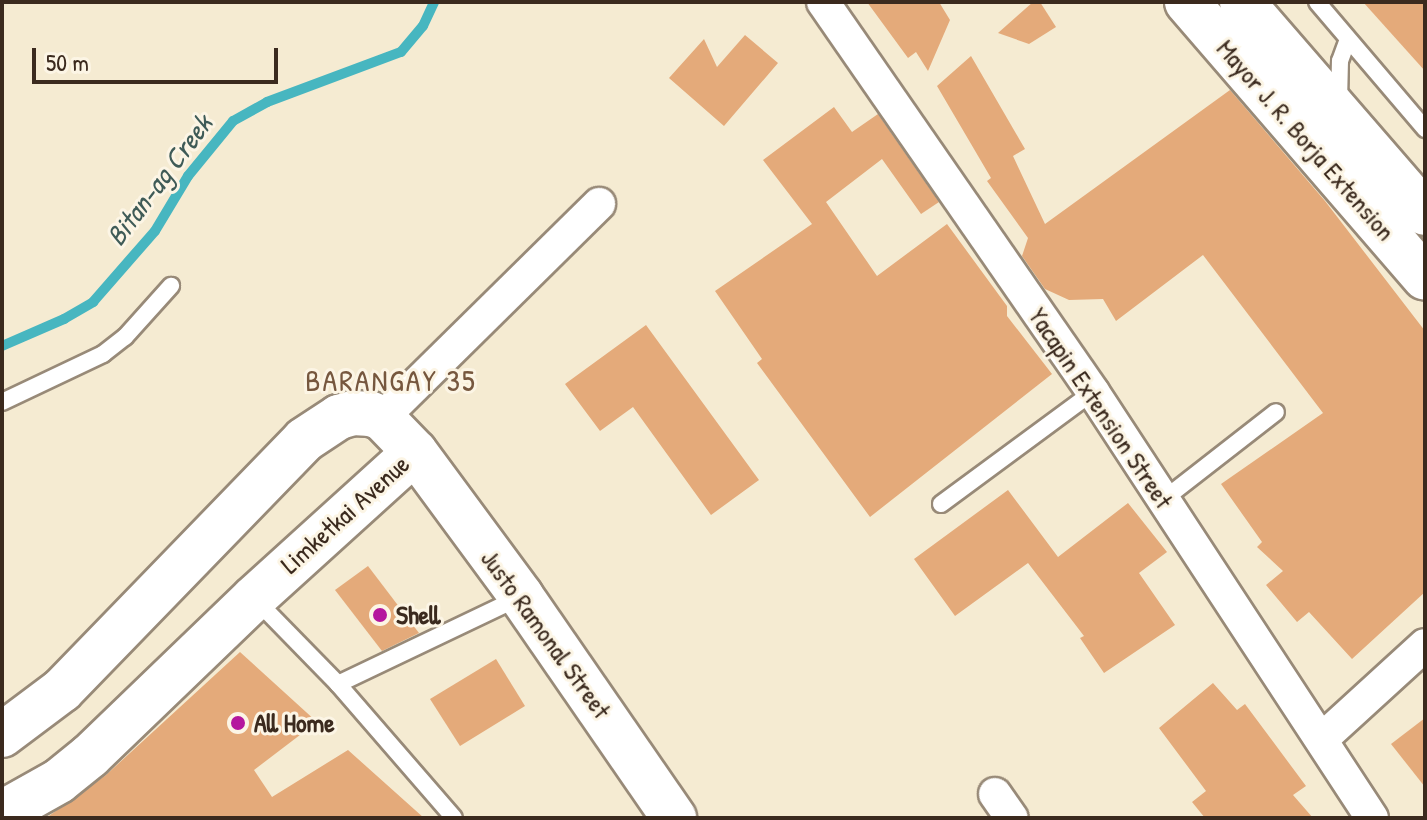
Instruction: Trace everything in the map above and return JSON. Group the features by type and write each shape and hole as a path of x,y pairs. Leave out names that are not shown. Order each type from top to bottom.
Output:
{"street":[{"name":"Yacapin Extension Street","path":"823,2 1093,392 1372,818"},
{"name":"Mayor J. R. Borja Extension","path":"1187,2 1425,213"},
{"name":"Mayor J. R. Borja Extension","path":"1242,2 1425,278"},
{"path":"382,418 599,204"},
{"name":"Limketkai Avenue","path":"2,735 62,690 289,455 320,428 353,413 382,418 415,452 254,598 77,768 2,813"},
{"name":"Justo Ramonal Street","path":"415,452 521,596 674,818"},
{"path":"1322,739 1425,645"}],"lane":[{"path":"1317,2 1425,129"},
{"path":"1324,126 1348,39"},
{"path":"2,402 103,354 125,337 171,286"},
{"path":"941,504 1093,392"},
{"path":"1163,500 1276,412"},
{"path":"338,684 521,596"},
{"path":"254,598 338,684 454,818"}],"building":[{"path":"867,2 939,2 950,20 928,71 916,52 908,58"},
{"path":"1033,2 1040,2 1056,27 1029,44 998,33"},
{"path":"1363,2 1425,2 1425,71"},
{"path":"745,35 778,63 724,126 669,78 704,39 717,67"},
{"path":"971,56 1025,149 1013,156 1045,224 1230,90 1325,201 1425,331 1425,592 1352,659 1309,612 1297,622 1266,585 1283,571 1257,547 1262,542 1221,484 1323,413 1203,255 1116,321 1103,299 1069,300 1045,289 1022,256 1028,238 987,181 991,178 937,86"},
{"path":"834,107 852,132 878,114 939,202 921,214 882,159 826,202 877,276 947,224 1007,306 1007,316 1052,374 870,517 757,363 762,359 715,291 812,224 763,160"},
{"path":"646,325 759,480 711,515 633,407 600,431 565,384"},
{"path":"1008,490 1058,557 1128,503 1167,552 1139,573 1175,625 1104,673 1080,638 1084,636 1028,563 955,616 914,559"},
{"name":"Shell","path":"368,566 419,633 382,651 335,590"},
{"name":"All Home","path":"240,652 317,722 254,770 272,797 348,750 424,818 46,818 106,775"},
{"path":"496,659 525,706 460,746 430,699"},
{"path":"1213,683 1237,710 1245,704 1306,786 1293,795 1313,818 1205,818 1192,802 1206,791 1159,728"},
{"path":"1425,718 1425,787 1391,744"}],"waterway":[{"name":"Bitan-ag Creek","path":"2,346 64,319 93,302 155,231 188,176 233,121 267,102 401,52 423,26 434,2"}],"place":[{"name":"Shell","path":"380,615"},
{"name":"All Home","path":"238,723"}],"district":[{"name":"BARANGAY 35","path":"391,380"}]}
